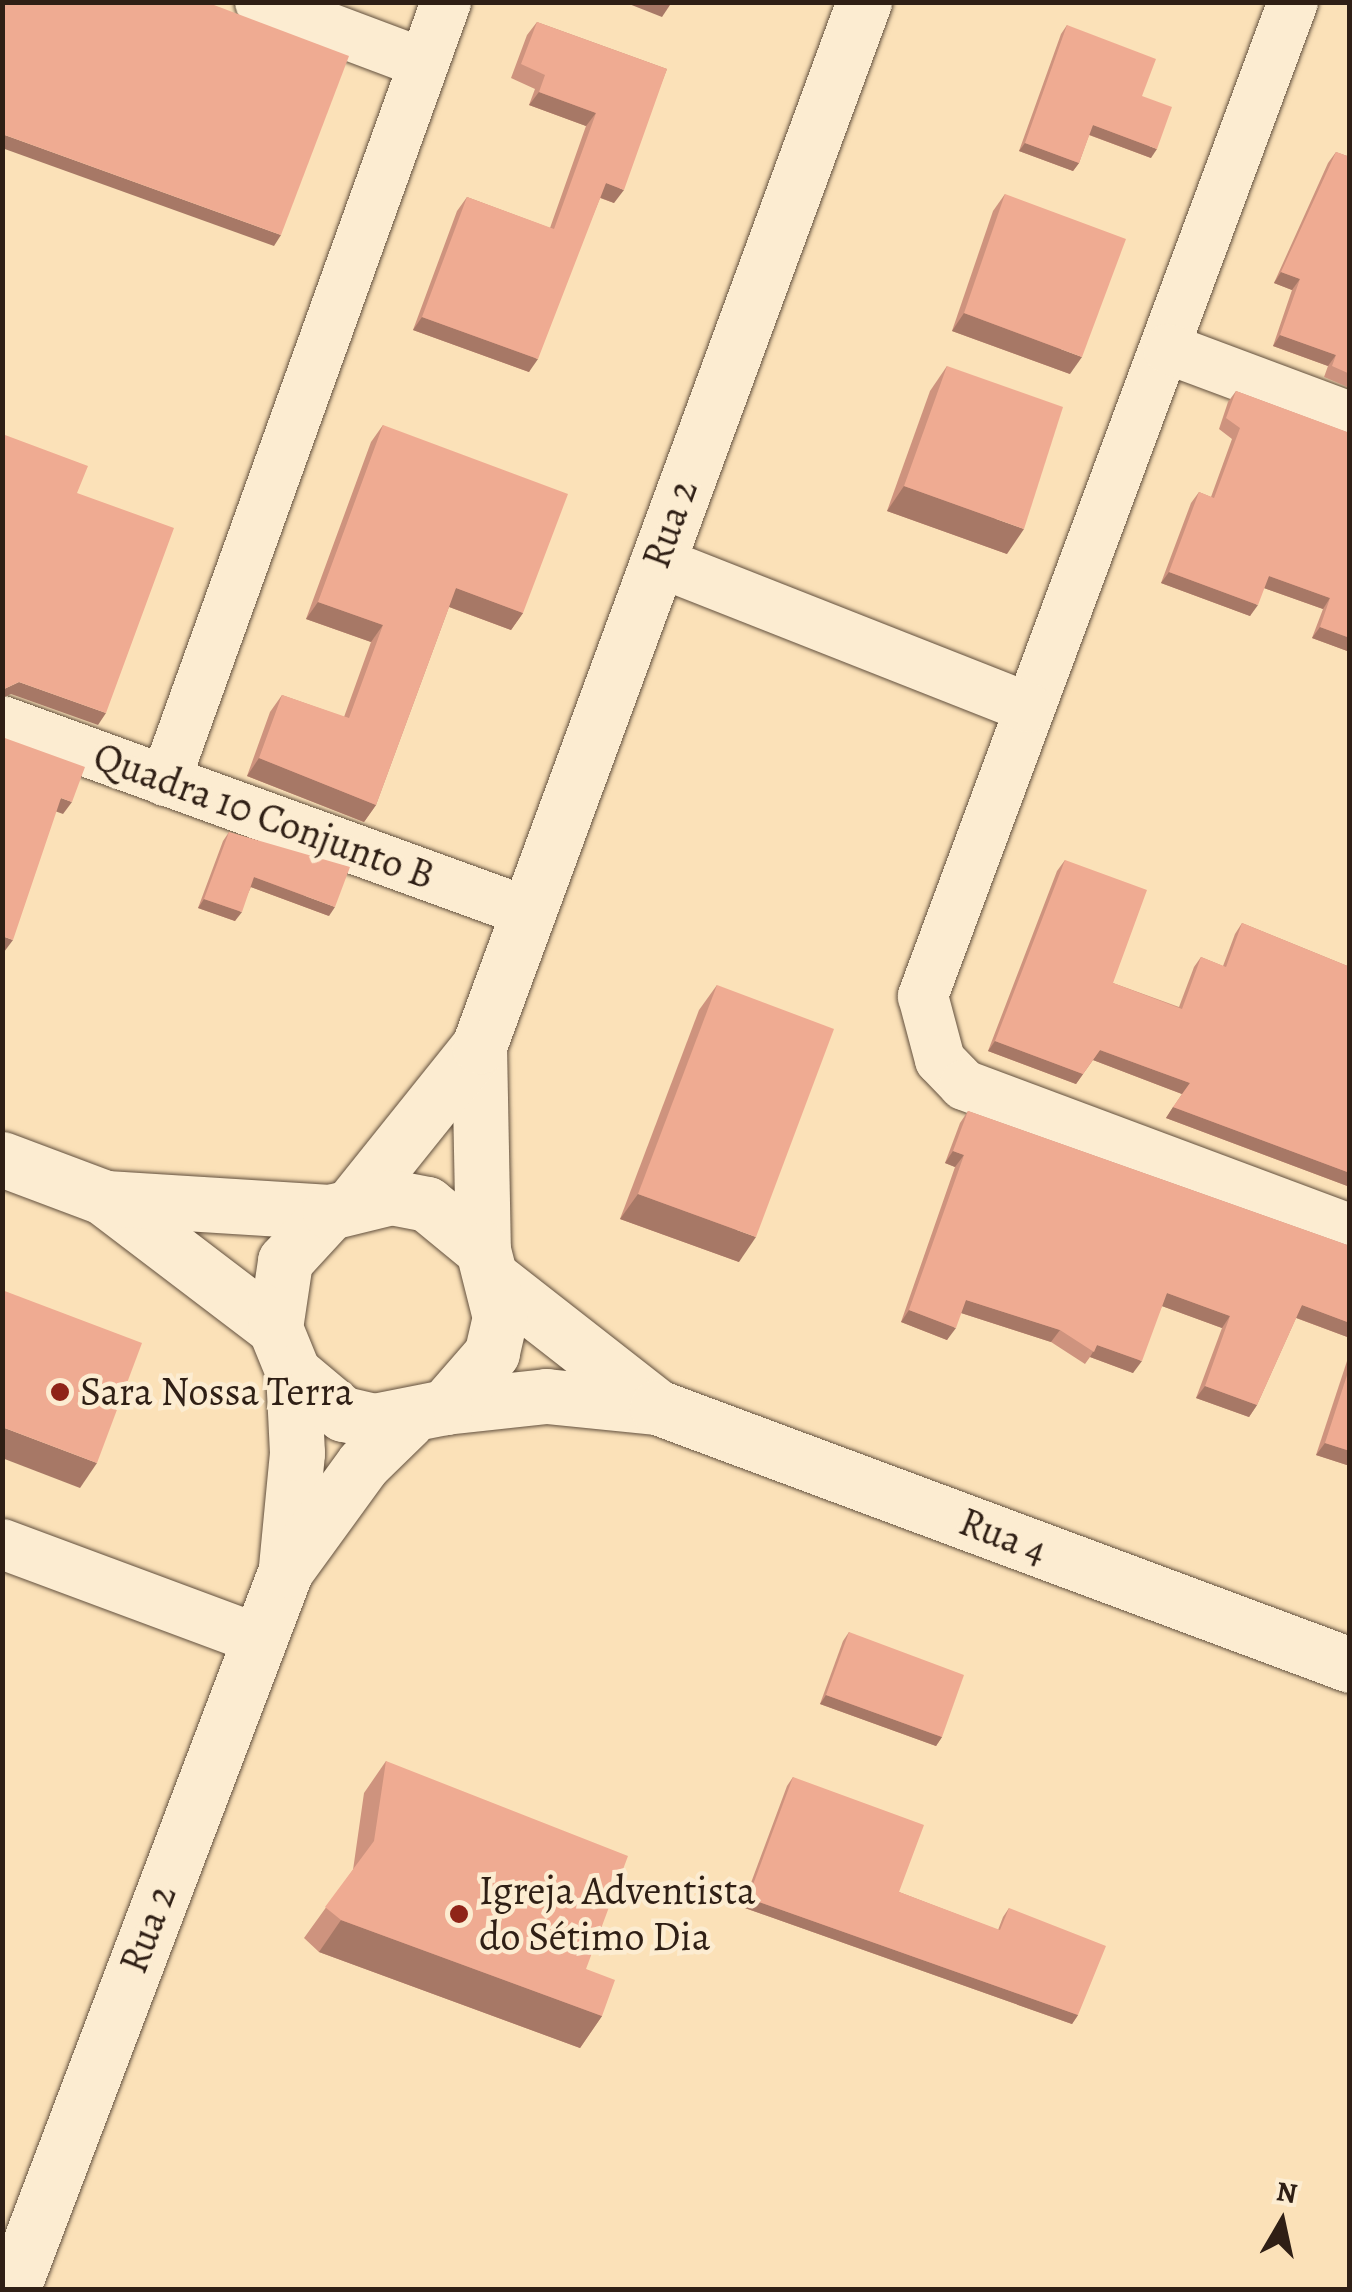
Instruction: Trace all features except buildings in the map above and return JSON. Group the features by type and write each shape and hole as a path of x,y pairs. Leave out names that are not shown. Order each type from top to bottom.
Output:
{"street":[{"path":"260,2 422,62"},
{"path":"165,781 446,2"},
{"name":"Rua 2","path":"478,1046 864,2"},
{"path":"1294,2 1168,349 1027,707 924,996 940,1060 964,1084 1350,1229"},
{"path":"1168,349 1350,417"},
{"path":"656,562 1027,707"},
{"name":"Quadra 10 Conjunto B","path":"2,721 526,911"},
{"path":"286,1570 297,1453 284,1350 285,1261 342,1207 478,1046"},
{"path":"286,1570 363,1464 426,1414 492,1353 478,1046"},
{"path":"2,1159 103,1197 342,1207 427,1204 490,1265 658,1407"},
{"path":"103,1197 284,1350 342,1414 426,1414 546,1396 658,1407"},
{"name":"Rua 4","path":"658,1407 1350,1665"},
{"path":"2,1544 257,1639"},
{"name":"Rua 2","path":"12,2290 286,1570"}],"place":[{"name":"Sara Nossa Terra","path":"60,1392"},
{"name":"Igreja Adventista do Sétimo Dia","path":"459,1914"}]}
